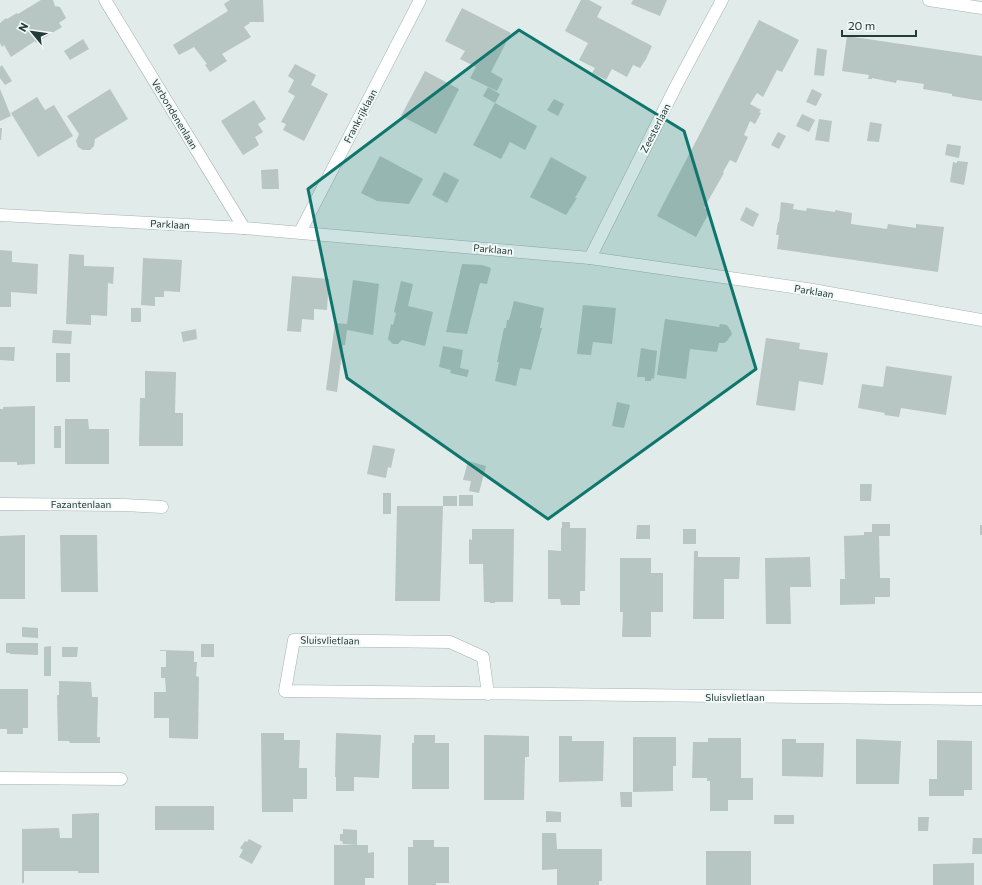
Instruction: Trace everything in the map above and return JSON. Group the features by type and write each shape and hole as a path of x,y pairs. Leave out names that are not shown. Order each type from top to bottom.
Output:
{"street":[{"name":"Verbondenenlaan","path":"105,0 244,228"},
{"name":"Frankrijklaan","path":"300,232 420,0"},
{"name":"Zeesterlaan","path":"590,258 676,86 722,0"},
{"path":"929,0 982,8"},
{"name":"Parklaan","path":"0,215 300,232 590,258 807,289 982,320"},
{"name":"Fazantenlaan","path":"0,504 124,505 162,507"},
{"name":"Sluisvlietlaan","path":"488,694 484,657 450,642 317,640 294,640 285,691 488,694 982,699"},
{"path":"0,778 121,779"}],"highlighted area":[{"path":"519,30 684,131 756,369 548,519 347,378 308,189"}],"building":[{"path":"41,0 53,0 55,6 60,7 66,18 59,23 62,27 36,43 35,41 11,57 4,45 2,47 0,43 0,23 6,18 7,19 17,13 18,14"},
{"path":"230,0 263,0 264,22 249,22 250,23 244,27 251,37 222,54 227,61 210,72 205,65 207,64 194,47 179,55 173,45 228,11 224,4"},
{"path":"581,0 589,0 602,7 597,17 652,46 640,68 633,65 627,77 612,69 606,80 592,73 595,68 579,60 588,43 565,31"},
{"path":"633,0 667,0 660,16 631,4"},
{"path":"462,8 511,33 491,72 503,79 497,91 470,78 476,67 460,59 465,51 445,41"},
{"path":"759,20 799,40 782,72 777,70 763,97 757,93 750,104 761,110 759,112 761,113 755,124 750,121 744,135 748,137 736,163 730,160 704,208 710,211 696,237 657,216"},
{"path":"847,36 982,56 982,101 923,89 924,84 897,80 896,83 872,78 868,79 869,75 842,71"},
{"path":"83,39 89,49 70,60 64,51"},
{"path":"817,48 827,50 824,76 814,75"},
{"path":"295,64 316,75 311,85 328,94 304,141 283,130 286,124 281,122 295,96 288,92 294,80 288,76"},
{"path":"2,65 12,81 5,85 0,78 0,67"},
{"path":"425,71 459,89 436,134 401,116"},
{"path":"488,87 500,94 495,103 483,96"},
{"path":"0,89 11,116 0,121"},
{"path":"110,89 128,119 95,139 94,146 90,150 83,150 78,147 76,141 79,134 67,116"},
{"path":"812,89 822,94 816,106 806,102"},
{"path":"37,97 45,110 54,105 73,136 38,157 11,113"},
{"path":"554,99 564,104 558,116 547,110"},
{"path":"254,100 266,119 258,124 263,132 255,137 259,145 243,155 221,121"},
{"path":"495,103 537,126 525,150 510,142 501,159 473,145"},
{"path":"802,114 815,120 809,132 796,126"},
{"path":"819,119 832,121 829,142 815,140"},
{"path":"870,122 882,124 879,142 867,141"},
{"path":"0,128 2,128 1,140 0,140"},
{"path":"778,132 786,136 779,149 771,145"},
{"path":"947,144 961,146 959,158 945,155"},
{"path":"380,156 423,179 409,204 377,201 361,193"},
{"path":"551,157 587,177 575,198 577,198 566,215 530,197"},
{"path":"957,161 968,162 964,185 950,182 953,162 957,163"},
{"path":"278,169 279,189 262,189 261,170"},
{"path":"444,172 459,180 447,203 432,195"},
{"path":"781,202 794,204 793,209 806,211 807,208 852,213 851,224 887,229 888,224 916,228 916,224 944,227 938,272 777,249 779,235 776,235"},
{"path":"746,207 759,214 753,227 740,220"},
{"path":"0,250 12,251 12,262 38,264 37,294 11,292 11,307 0,307"},
{"path":"69,254 84,255 84,266 114,267 113,284 108,283 107,316 91,315 91,325 66,324"},
{"path":"143,258 182,260 180,292 164,291 164,297 155,297 155,306 141,305"},
{"path":"462,264 482,265 491,268 487,284 480,283 467,334 446,332"},
{"path":"292,276 329,279 327,310 314,309 314,320 302,319 301,332 287,331"},
{"path":"353,280 379,284 373,335 347,330 345,345 343,345 337,392 326,390 335,323 347,324"},
{"path":"401,281 413,284 408,306 433,312 425,346 402,340 398,344 393,344 388,339 391,324 393,325 396,313 394,312"},
{"path":"514,301 544,308 540,328 542,328 531,370 520,368 516,386 495,381 499,362 497,362 504,328 506,328 507,320 509,320"},
{"path":"583,305 616,308 612,344 593,342 591,355 577,354"},
{"path":"131,308 141,308 141,322 131,322"},
{"path":"665,319 719,327 720,324 727,325 732,334 727,341 724,343 719,343 717,352 690,349 686,379 657,375"},
{"path":"196,329 197,339 183,342 181,332"},
{"path":"53,330 72,331 71,344 52,343"},
{"path":"766,338 800,343 799,349 828,353 823,385 799,381 795,411 756,405"},
{"path":"443,346 463,350 460,368 469,370 467,377 450,373 451,370 439,367"},
{"path":"0,347 15,347 14,361 0,360"},
{"path":"641,348 657,351 654,379 652,378 651,381 645,381 645,377 637,377"},
{"path":"56,353 70,353 70,382 56,382"},
{"path":"886,366 952,376 946,415 901,408 899,417 884,415 885,413 858,408 862,384 883,387"},
{"path":"145,371 176,372 175,413 183,413 183,446 139,446 140,398 145,398"},
{"path":"617,402 630,405 624,428 612,426"},
{"path":"35,406 35,464 17,465 17,462 0,462 0,409 3,409 3,407"},
{"path":"65,419 88,419 89,429 109,429 109,464 65,464"},
{"path":"54,426 61,426 61,448 54,448"},
{"path":"373,445 395,449 391,468 388,467 386,478 367,474"},
{"path":"468,461 486,466 479,493 469,491 471,481 463,480"},
{"path":"860,484 872,484 871,501 860,501"},
{"path":"383,493 391,493 391,514 383,514"},
{"path":"459,495 473,495 473,506 459,506"},
{"path":"443,496 457,496 457,506 443,506"},
{"path":"397,506 443,506 440,601 395,601"},
{"path":"562,522 570,522 570,528 586,528 585,591 580,591 580,605 561,605 560,599 548,599 548,550 561,551"},
{"path":"872,524 890,524 890,536 879,536 880,578 890,578 890,597 875,597 875,604 840,605 840,579 845,579 844,536 864,535 864,532 872,532"},
{"path":"637,525 650,525 650,539 636,539"},
{"path":"980,525 982,525 982,535 980,535"},
{"path":"472,529 514,529 513,602 484,602 483,564 469,564 469,539 472,540"},
{"path":"683,529 696,529 696,544 683,544"},
{"path":"25,535 25,599 0,599 0,536"},
{"path":"60,535 97,535 98,592 61,592"},
{"path":"694,551 698,551 698,557 740,557 739,579 724,579 724,619 693,619"},
{"path":"810,557 811,587 790,587 791,624 766,624 765,558"},
{"path":"620,558 651,558 651,573 663,573 663,612 651,612 651,637 622,637 623,612 620,612"},
{"path":"22,627 38,628 38,638 22,637"},
{"path":"6,643 38,643 38,655 6,653"},
{"path":"201,644 214,644 214,657 201,657"},
{"path":"51,646 51,676 44,676 44,647"},
{"path":"62,647 78,647 77,657 62,657"},
{"path":"160,650 194,651 194,662 197,662 196,676 199,677 198,739 169,738 169,718 154,718 154,692 166,692 165,678 161,678 161,667 166,667 166,651"},
{"path":"59,681 91,682 92,697 98,697 97,737 100,737 100,743 70,743 69,741 58,741 57,695 59,695"},
{"path":"0,689 28,689 28,728 23,728 23,734 7,734 7,729 0,729"},
{"path":"261,733 284,733 284,740 300,740 299,768 307,768 307,799 293,799 293,812 262,812"},
{"path":"336,733 381,735 379,778 354,777 354,791 336,791"},
{"path":"414,735 435,735 435,743 449,743 449,789 412,789 412,743 414,743"},
{"path":"484,735 529,736 529,757 525,757 524,800 484,800"},
{"path":"559,736 572,736 572,741 604,741 603,781 559,782"},
{"path":"633,737 676,737 676,766 673,766 673,791 633,792"},
{"path":"708,738 741,738 741,778 753,778 753,800 728,800 728,811 710,811 710,781 707,781 707,778 692,778 693,742 708,742"},
{"path":"782,739 796,739 796,743 824,743 823,777 782,776"},
{"path":"856,739 901,741 899,784 856,784"},
{"path":"937,740 972,741 972,790 964,790 964,796 929,796 929,779 937,779"},
{"path":"620,792 632,792 632,807 621,807"},
{"path":"155,806 214,806 214,830 155,830"},
{"path":"546,811 561,812 561,822 546,822"},
{"path":"99,813 99,873 78,873 78,871 24,871 24,883 22,883 22,829 59,828 60,838 72,838 72,814"},
{"path":"774,815 794,815 794,824 774,824"},
{"path":"918,817 929,817 928,831 918,831"},
{"path":"343,829 357,830 357,845 343,844 342,841 340,841 340,834 343,834"},
{"path":"542,833 556,833 557,849 602,849 602,881 599,881 599,885 557,885 557,869 542,870"},
{"path":"973,838 982,838 982,854 972,854"},
{"path":"249,839 262,846 252,864 239,857 243,850 240,848 245,841 247,842"},
{"path":"413,840 434,840 434,847 449,847 449,883 436,883 436,885 408,885 408,847 413,847"},
{"path":"334,845 368,845 368,853 374,852 374,878 365,878 365,885 334,885"},
{"path":"706,851 751,851 751,885 706,885"},
{"path":"974,863 974,885 933,885 933,864"}]}
